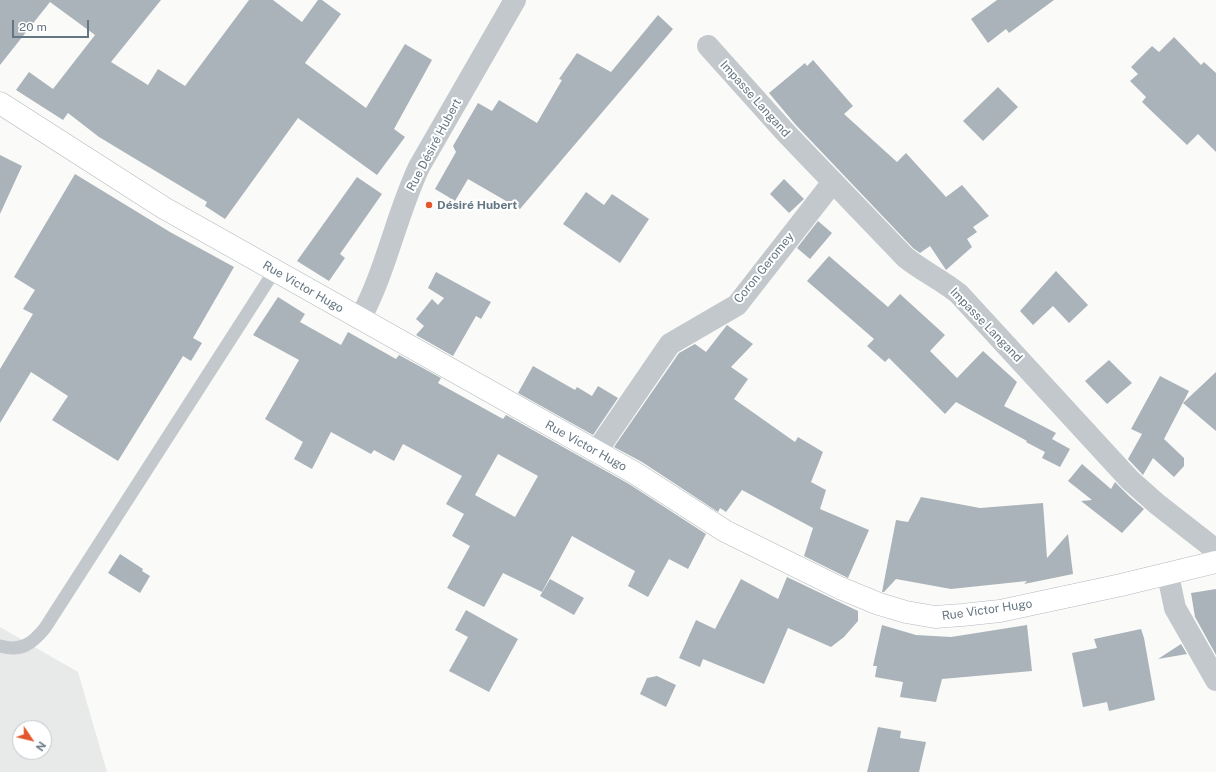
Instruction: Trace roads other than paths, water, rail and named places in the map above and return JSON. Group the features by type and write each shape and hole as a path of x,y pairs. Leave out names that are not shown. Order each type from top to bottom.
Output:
{"street":[{"name":"Rue Désiré Hubert","path":"360,319 376,286 410,187 419,166 515,0"},
{"name":"Impasse Langand","path":"708,46 786,134 905,257 920,269 949,286 966,302 1130,480 1157,504 1216,550"},
{"name":"Rue Victor Hugo","path":"0,104 164,208 652,484 737,538 851,593 879,604 906,612 935,617 1000,611 1168,575 1216,562"},
{"name":"Coron Geromey","path":"596,452 670,344 736,304 833,182"},
{"path":"1168,575 1175,608 1216,680"}],"lane":[{"path":"0,646 17,649 37,638 45,628 275,270"}],"place":[{"name":"Désiré Hubert","path":"429,205"}]}
